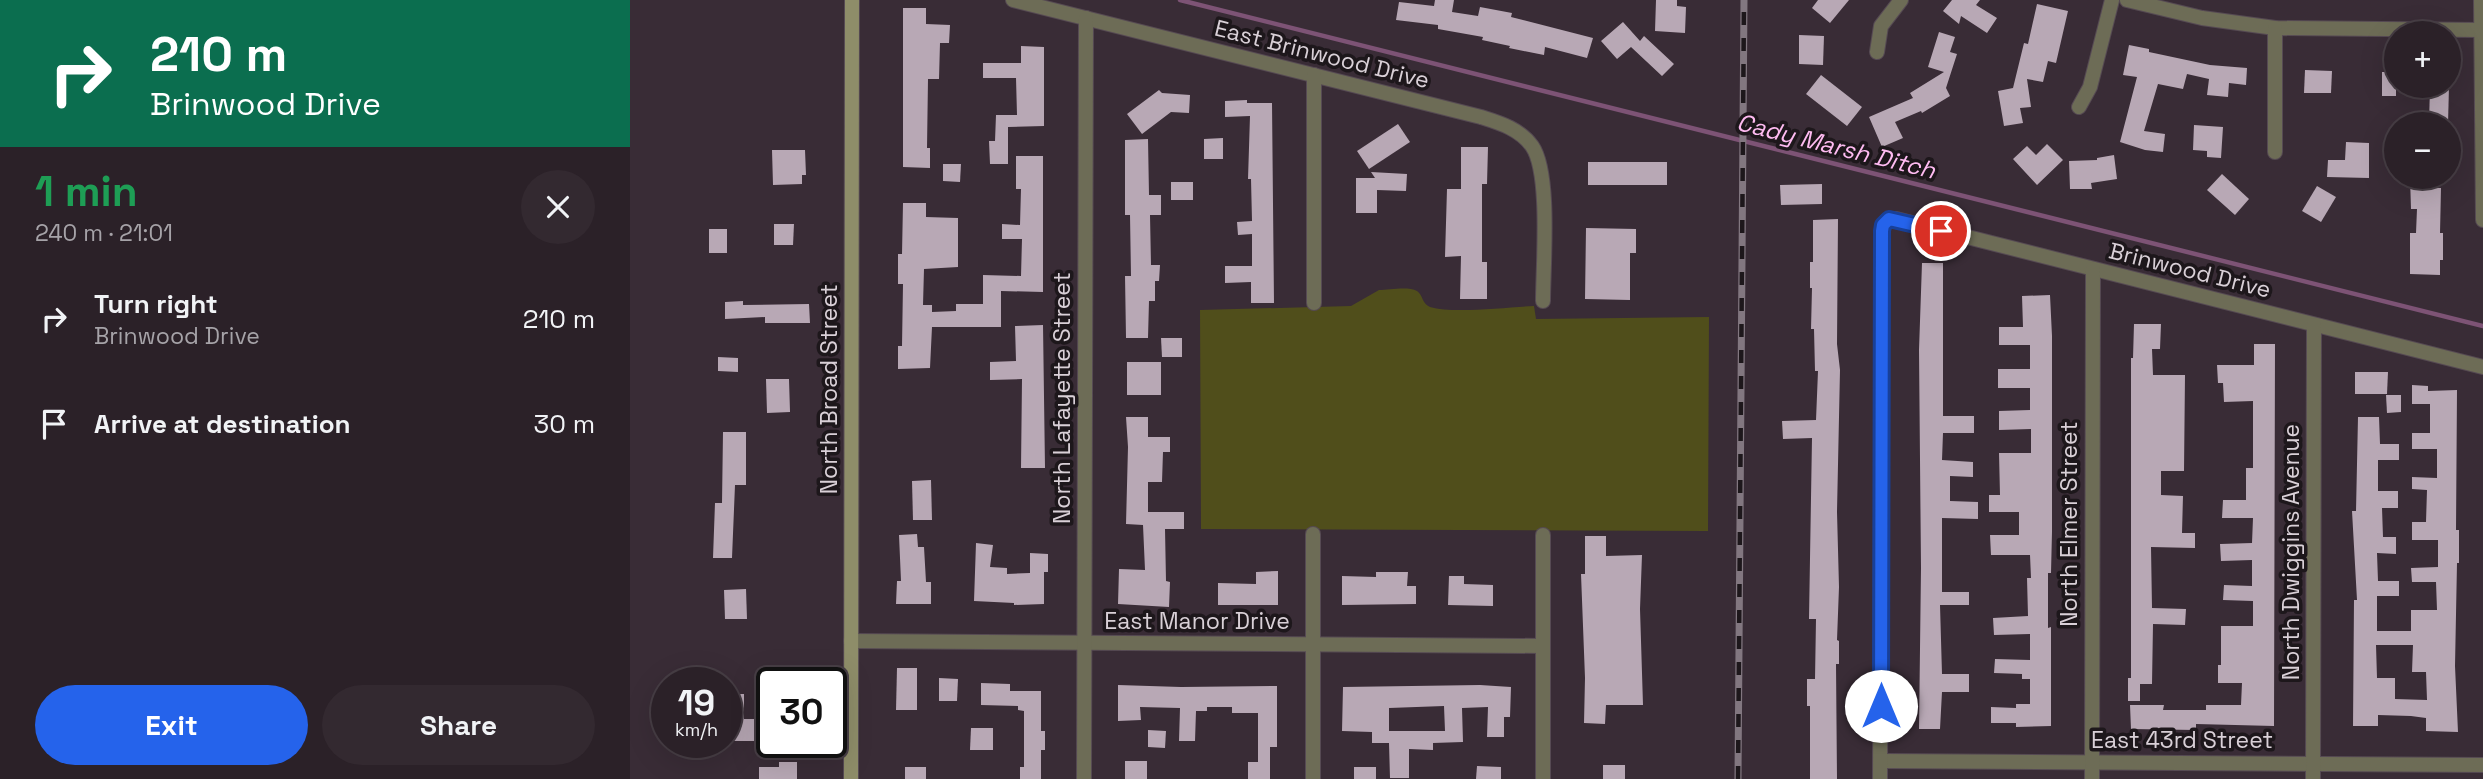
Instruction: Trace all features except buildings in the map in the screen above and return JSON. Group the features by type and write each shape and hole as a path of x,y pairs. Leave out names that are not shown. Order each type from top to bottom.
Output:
{"street":[{"name":"North Broad Street","path":"851,779 852,0"},
{"name":"East Brinwood Drive","path":"1013,0 1481,117 1513,129 1532,145 1542,167 1543,302"},
{"path":"1877,52 1881,26 1901,0"},
{"path":"2079,107 2090,87 2112,0"},
{"path":"2127,0 2202,18 2275,28 2481,30"},
{"path":"2481,0 2483,219"},
{"name":"North Lafayette Street","path":"1084,779 1086,18"},
{"path":"2275,28 2275,152"},
{"path":"1314,75 1314,303"},
{"name":"Brinwood Drive","path":"1881,761 1882,231 1886,221 1896,219 2483,367"},
{"name":"North Elmer Street","path":"2092,779 2093,269"},
{"name":"North Dwiggins Avenue","path":"2312,779 2314,325"},
{"path":"1313,534 1313,779"},
{"path":"1543,535 1543,779"},
{"name":"East Manor Drive","path":"851,641 1543,646"},
{"path":"1880,779 1881,761"},
{"name":"East 43rd Street","path":"1881,761 2483,765"}],"shaded area":[{"path":"1404,288 1417,291 1427,306 1440,309 1534,306 1536,319 1709,317 1708,531 1201,529 1200,310 1351,306 1379,290"}],"waterway":[{"name":"Cady Marsh Ditch","path":"1180,0 2483,326"}],"railway":[{"path":"1738,779 1744,0"}],"route":[{"path":"1881,706 1882,231 1883,225 1889,219 1941,231"}]}
